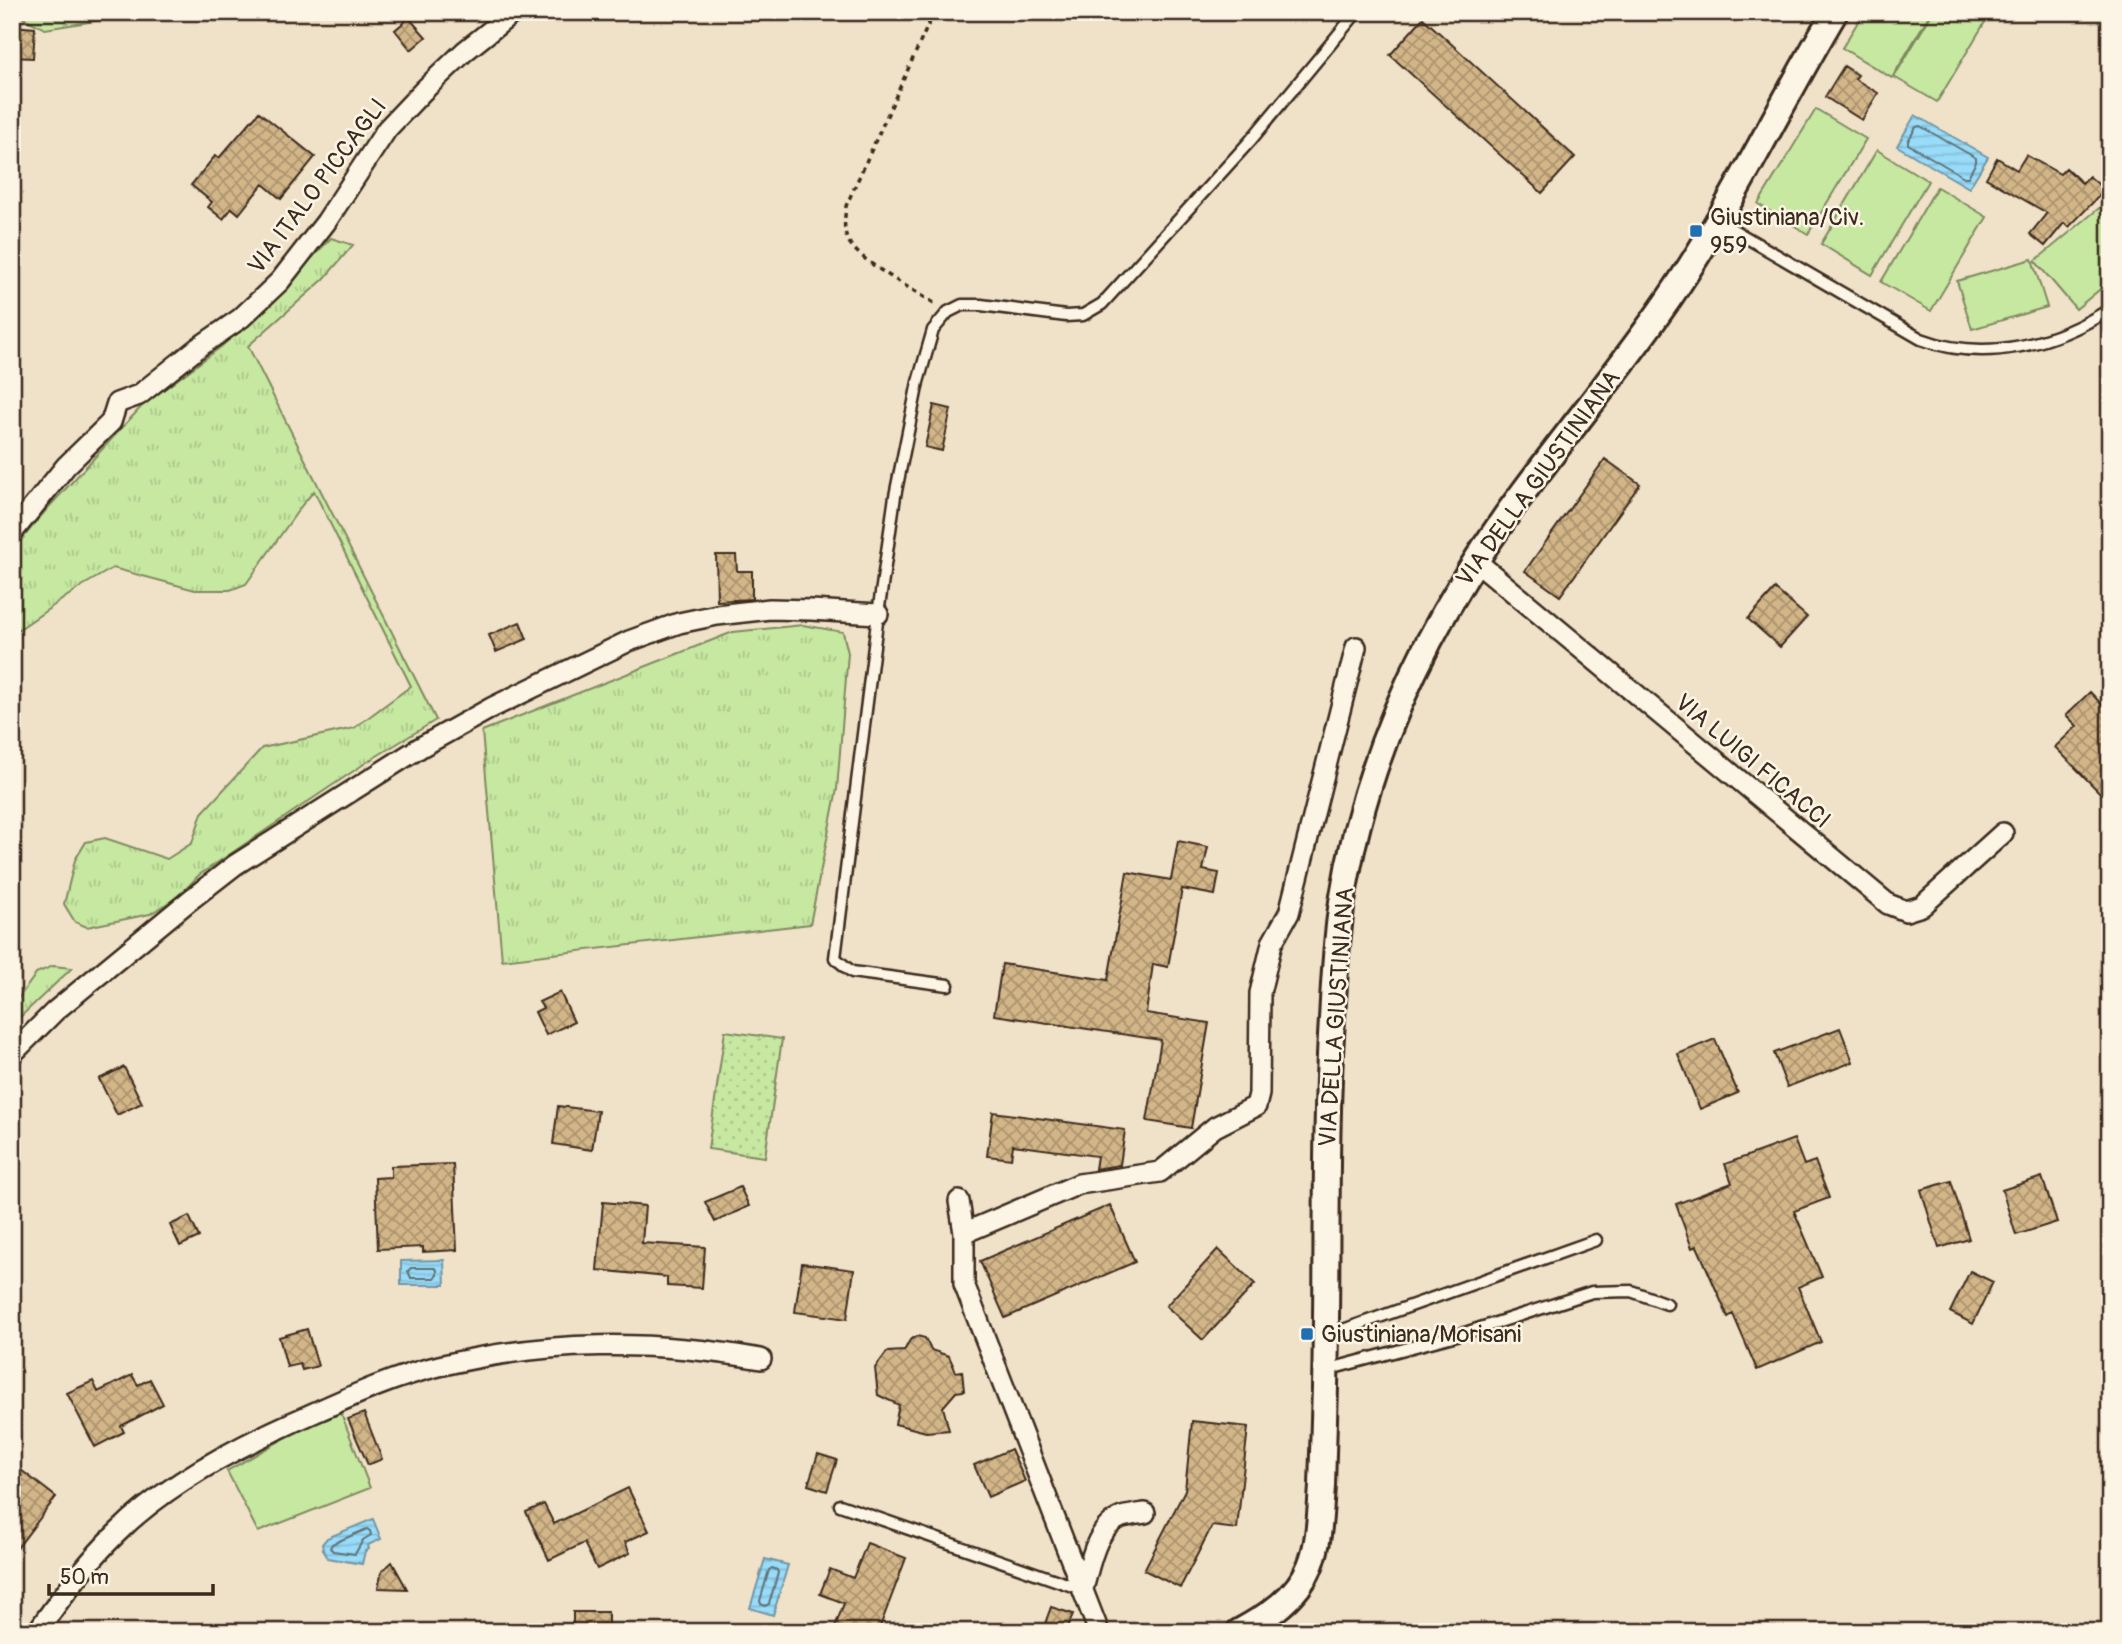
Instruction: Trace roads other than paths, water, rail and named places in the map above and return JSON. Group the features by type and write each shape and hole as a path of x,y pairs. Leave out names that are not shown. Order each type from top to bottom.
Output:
{"street":[{"name":"VIA ITALO PICCAGLI","path":"12,533 66,466 111,422 117,403 139,395 199,347 241,318 280,281 326,222 387,129 422,91 465,51 514,12"},
{"name":"VIA DELLA GIUSTINIANA","path":"1239,1632 1265,1617 1292,1594 1304,1579 1315,1553 1320,1514 1325,1370 1328,1083 1336,946 1354,838 1369,785 1401,697 1428,641 1476,561 1524,492 1664,306 1717,221 1835,12"},
{"name":"VIA LUIGI FICACCI","path":"1476,561 1888,904 1906,911 1922,906 2003,833"},
{"path":"12,1054 55,1011 235,865 421,747 493,707 629,641 679,623 717,615 770,610 878,614"},
{"path":"964,1233 1079,1184 1160,1172 1215,1127 1256,1106 1259,1094 1260,993 1272,943 1289,912 1356,647"},
{"path":"958,1201 964,1233 964,1284 1099,1632"},
{"path":"37,1632 89,1562 118,1531 155,1501 213,1463 268,1433 367,1389 438,1366 559,1347 619,1344 706,1350 761,1359"},
{"path":"1083,1589 1092,1556 1103,1531 1121,1517 1145,1513"}],"lane":[{"path":"948,985 852,972 835,958 895,496 918,382 933,330 948,312 962,305 1066,316 1083,315 1102,304 1250,141 1357,12"},
{"path":"1717,221 1921,339 1954,349 1975,351 2033,343 2081,325 2110,309"},
{"path":"1326,1337 1596,1240"},
{"path":"1325,1370 1468,1332 1592,1292 1631,1292 1667,1304"},
{"path":"840,1506 1083,1589"}],"water":[{"path":"1915,115 1988,157 1969,188 1897,146"},
{"path":"444,1260 445,1285 401,1285 401,1261"},
{"path":"373,1519 381,1539 368,1545 369,1549 365,1551 362,1564 328,1558 322,1544 327,1538"},
{"path":"765,1559 788,1565 773,1615 750,1608"}],"place":[{"name":"Giustiniana/Civ. 959","path":"1696,231"},
{"name":"Giustiniana/Morisani","path":"1307,1334"}]}
